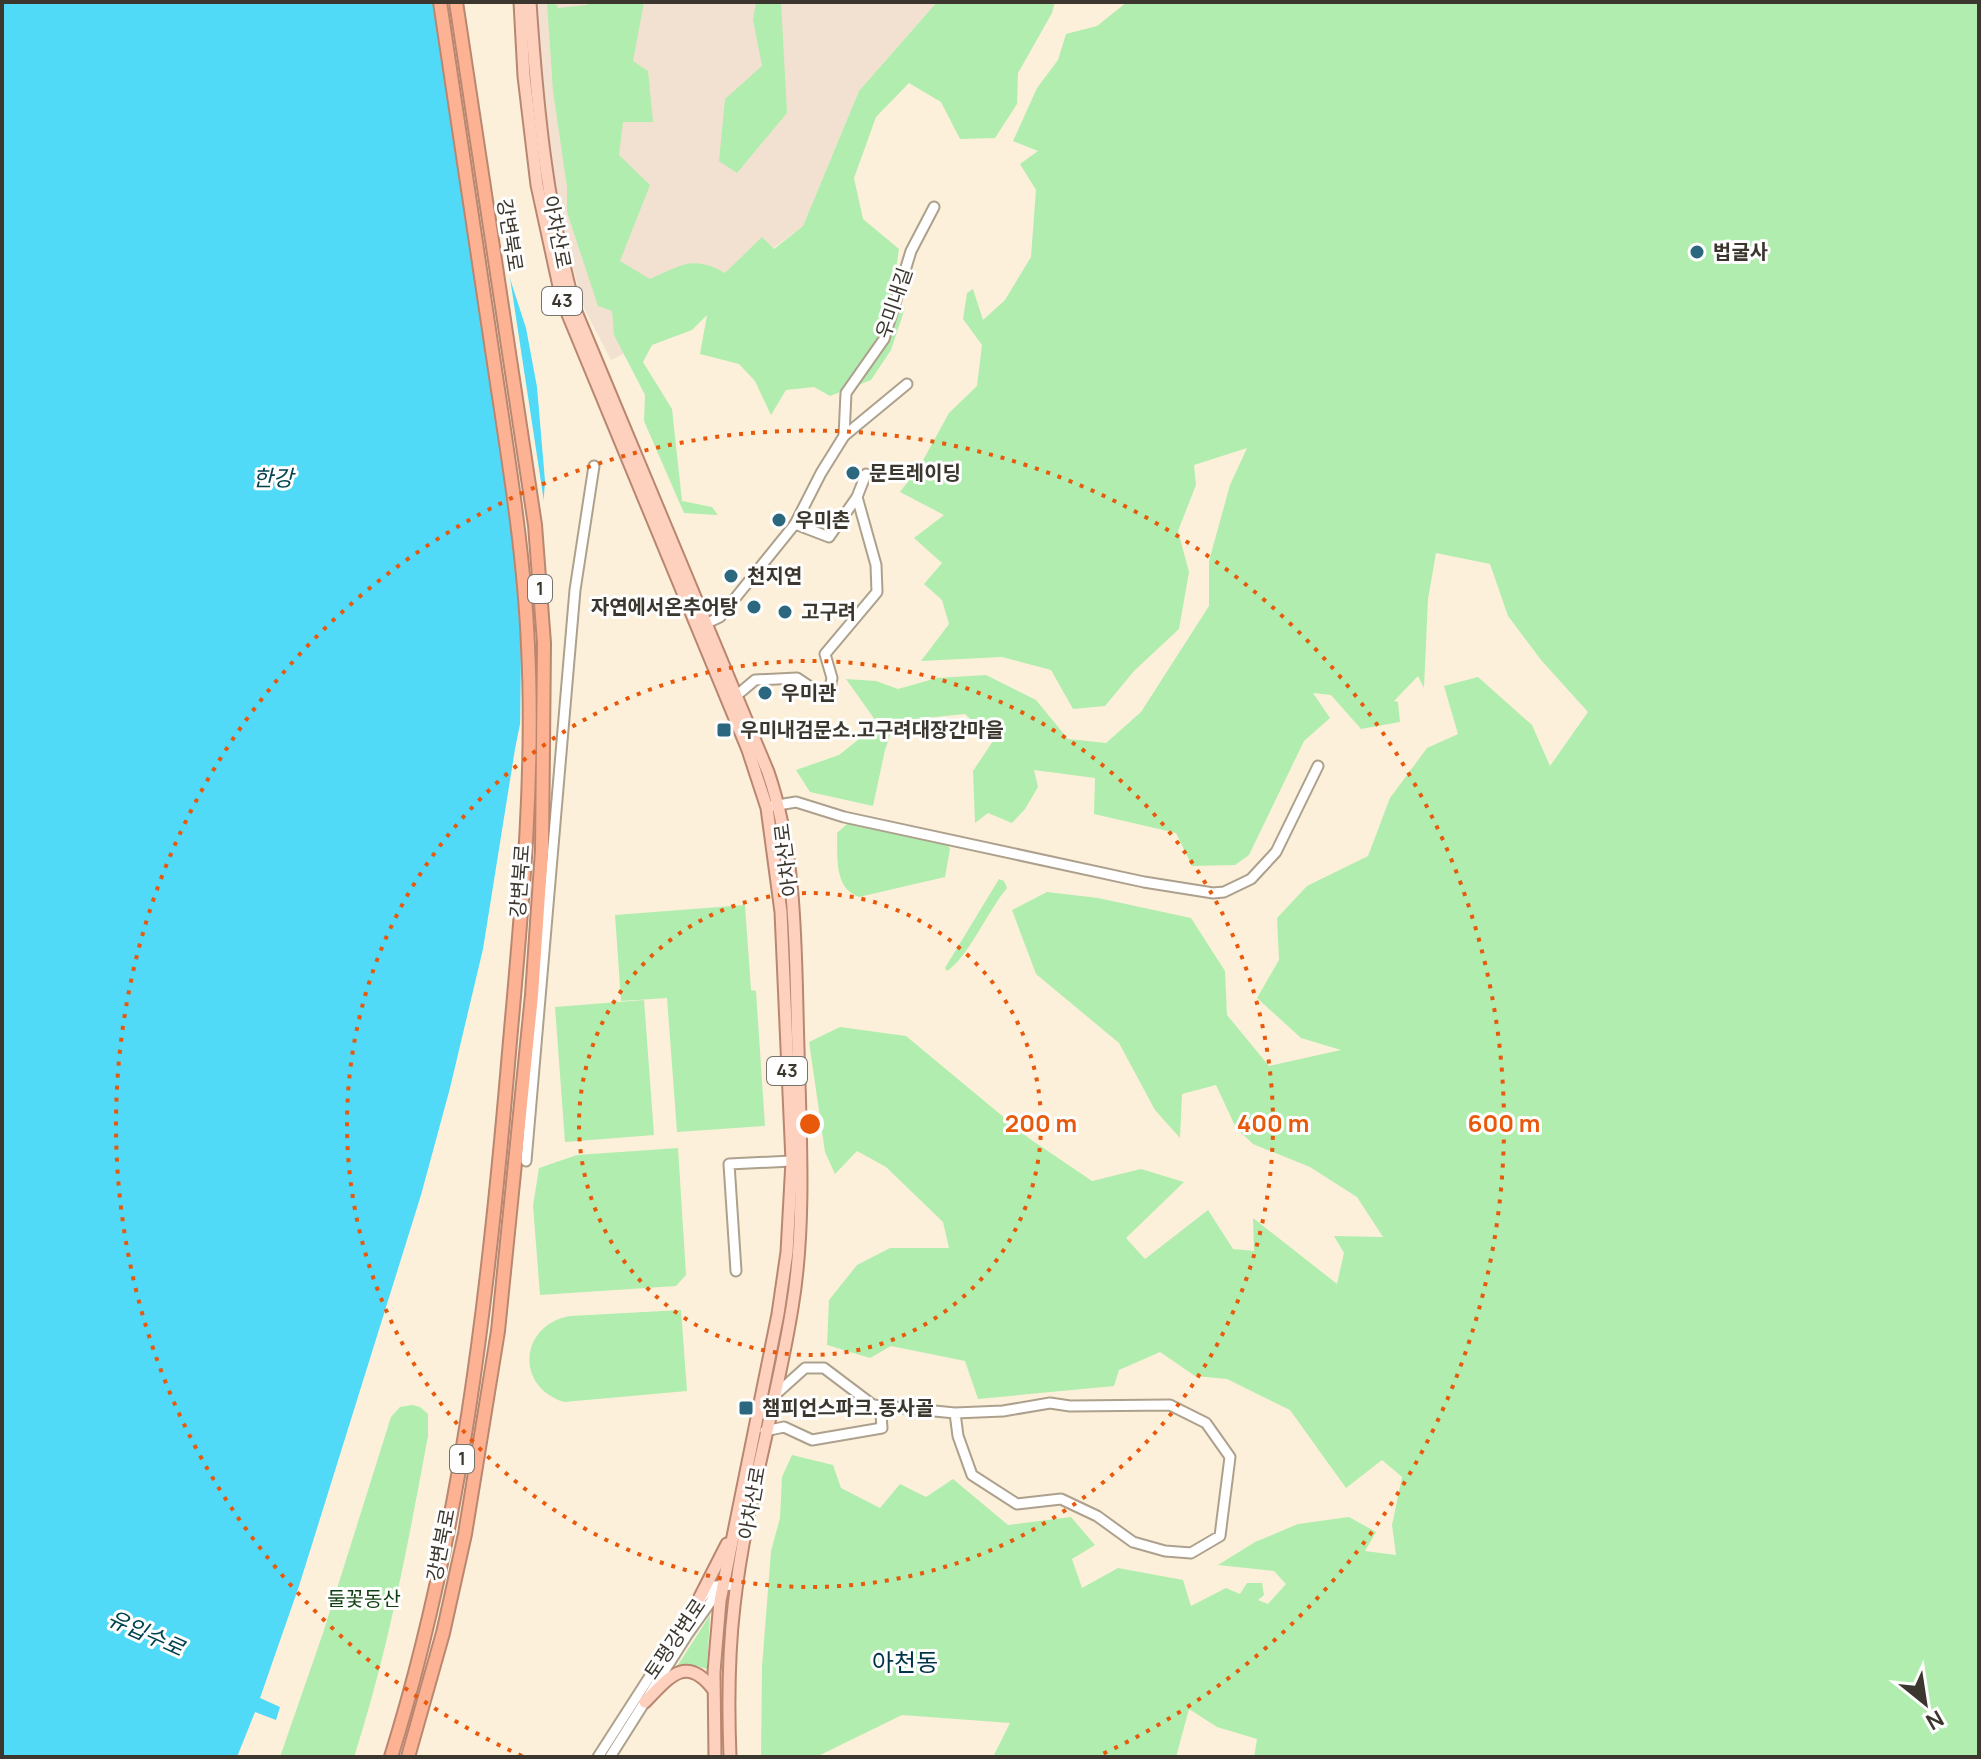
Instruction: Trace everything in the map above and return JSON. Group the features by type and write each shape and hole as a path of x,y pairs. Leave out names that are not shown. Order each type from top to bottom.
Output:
{"highway":[{"name":"강변북로","path":"391,1757 427,1628 465,1442 499,1167 527,809 528,645 518,521 440,2"},
{"name":"강변북로","path":"408,1757 443,1633 465,1534 498,1331 520,1162 542,850 544,643 535,525 456,2"}],"main road":[{"name":"아차산로","path":"520,2 524,76 535,169 553,264 569,321 702,626 767,787"},
{"name":"아차산로","path":"530,2 549,193 559,252 576,312 678,559 702,626 736,696 767,787 773,806 795,974 801,1156 793,1306 731,1584 716,1638 715,1757"},
{"name":"아차산로","path":"730,1757 728,1676 735,1529 787,1252 792,1161 781,865"},
{"path":"697,1603 735,1529"},
{"path":"645,1702 680,1671 702,1675 714,1690"}],"street":[{"name":"우미내길","path":"702,626 720,617 795,524 844,436 846,393 884,339 911,251 934,207"},
{"path":"844,436 907,384"},
{"path":"520,1162 575,590 594,466"},
{"path":"795,524 829,537 857,497 866,474"},
{"path":"736,696 755,680 797,678 818,692 829,694 832,678 825,654 877,592 876,565 857,497"},
{"path":"773,806 796,802 844,817 1144,882 1213,893 1241,885 1263,869 1288,832 1318,766"},
{"path":"736,1271 729,1164 792,1161"},
{"path":"765,1431 784,1427 812,1440 882,1428 881,1414 873,1405 824,1368 805,1368 774,1395"},
{"path":"873,1405 955,1413 1003,1411 1050,1403 1070,1406 1170,1405 1206,1423 1230,1457 1220,1536 1191,1553 1165,1551 1133,1542 1097,1516 1061,1499 1017,1504 972,1475 958,1436 955,1413"},
{"name":"토평강변로","path":"598,1757 697,1603 713,1586 731,1584"},
{"name":"토평강변로","path":"610,1757 716,1591 731,1584"}],"shaded area":[{"path":"535,2 937,2 859,91 803,226 644,344 611,360 584,308 556,205"}],"green space":[{"path":"547,2 555,2 558,8 587,5 589,2 644,2 633,61 648,71 653,122 623,122 619,155 650,185 620,261 650,279 679,266 695,263 725,273 762,237 774,249 803,226 859,91 937,2 1055,2 1052,13 1018,73 1017,104 995,138 960,139 941,102 909,83 876,117 854,178 863,219 899,249 892,296 905,308 891,350 871,380 830,396 814,387 786,390 771,415 755,381 739,364 700,354 707,315 692,330 652,345 643,362 672,409 682,501 712,507 718,515 684,513 644,421 645,395 614,335 612,311 598,306 567,212 567,187 553,91"},
{"path":"756,2 781,2 787,113 737,173 719,161 725,99 762,66 753,20"},
{"path":"1127,2 1979,2 1979,1757 1254,1757 1257,1739 1217,1727 1189,1709 1176,1757 993,1757 1010,1723 902,1715 816,1757 761,1757 762,1667 771,1551 780,1518 782,1477 792,1455 833,1465 841,1488 880,1508 900,1484 926,1497 953,1479 1008,1525 1071,1517 1095,1545 1072,1559 1082,1588 1118,1568 1183,1580 1191,1606 1226,1588 1240,1594 1247,1583 1262,1583 1264,1595 1258,1600 1268,1604 1286,1584 1274,1571 1218,1565 1255,1542 1298,1524 1349,1517 1376,1532 1365,1551 1396,1555 1392,1525 1402,1477 1382,1460 1346,1488 1290,1410 1227,1379 1195,1376 1160,1352 1119,1370 1114,1386 978,1399 965,1361 891,1346 870,1358 827,1345 829,1300 857,1265 890,1248 949,1248 943,1222 886,1167 857,1151 835,1174 825,1152 809,1042 840,1027 906,1036 1030,1139 1092,1181 1141,1169 1184,1182 1126,1238 1145,1259 1208,1210 1233,1249 1254,1251 1253,1218 1337,1284 1344,1253 1334,1236 1383,1237 1357,1197 1310,1167 1253,1144 1236,1128 1216,1085 1182,1094 1180,1138 1155,1110 1119,1043 1036,974 1012,910 1047,892 1098,898 1191,918 1225,971 1227,1015 1269,1066 1341,1050 1301,1038 1257,998 1279,960 1277,918 1307,886 1368,856 1390,798 1427,748 1458,734 1444,686 1478,677 1532,725 1550,766 1588,712 1541,660 1508,616 1490,564 1436,553 1428,599 1424,688 1418,676 1394,701 1398,702 1400,722 1361,729 1331,695 1313,693 1330,718 1304,741 1249,855 1235,865 1192,866 1176,833 1094,814 1095,778 1034,770 1038,787 1012,823 988,813 975,823 973,771 993,741 965,714 895,721 885,750 873,806 810,792 796,770 839,755 878,724 846,679 876,681 898,689 937,678 986,675 1036,700 1068,739 1106,743 1141,712 1209,606 1209,561 1230,485 1247,448 1194,465 1196,485 1178,531 1189,572 1179,629 1134,671 1105,706 1073,709 1051,670 1002,657 921,661 949,624 942,600 924,584 942,563 914,538 944,515 900,492 921,464 949,413 977,386 982,345 963,319 967,293 973,289 983,320 1005,300 1031,257 1036,190 1020,164 1038,151 1013,141 1037,88 1058,60 1066,34 1097,26"},
{"path":"848,823 947,844 950,849 945,877 859,897 851,893 841,879 838,861 837,833"},
{"path":"999,879 1004,881 1007,888 970,945 947,971 945,968"},
{"path":"745,905 751,990 756,991 765,1126 677,1132 667,998 621,1001 615,915"},
{"path":"644,1000 654,1135 565,1142 555,1007"},
{"path":"678,1148 686,1275 676,1286 540,1295 533,1206 539,1168 577,1155"},
{"path":"681,1310 687,1391 564,1402 537,1384 531,1371 533,1343 541,1331 553,1322 570,1316"},
{"name":"둘꽃동산","path":"412,1405 428,1414 428,1436 387,1638 354,1757 280,1757 391,1417 400,1407"},
{"path":"710,1615 707,1669 697,1666 676,1668"}],"water":[{"name":"한강","path":"2,2 464,2 502,254 526,328 537,387 545,481 532,665 515,749 483,949 421,1195 299,1586 260,1698 280,1707 276,1720 255,1712 237,1757 2,1757"}],"pier":[{"path":"433,2 468,2 546,515 536,665 520,742 521,648 513,531"}],"place":[{"name":"법굴사","path":"1697,252"},
{"name":"문트레이딩","path":"853,473"},
{"name":"우미촌","path":"779,520"},
{"name":"천지연","path":"731,576"},
{"name":"자연에서온추어탕","path":"754,607"},
{"name":"고구려","path":"785,612"},
{"name":"우미관","path":"765,693"},
{"name":"우미내검문소.고구려대장간마을","path":"724,730"},
{"name":"챔피언스파크.동사골","path":"746,1408"}],"district":[{"name":"아천동","path":"905,1663"}],"water label":[{"name":"유입수로","path":"146,1633"}]}
